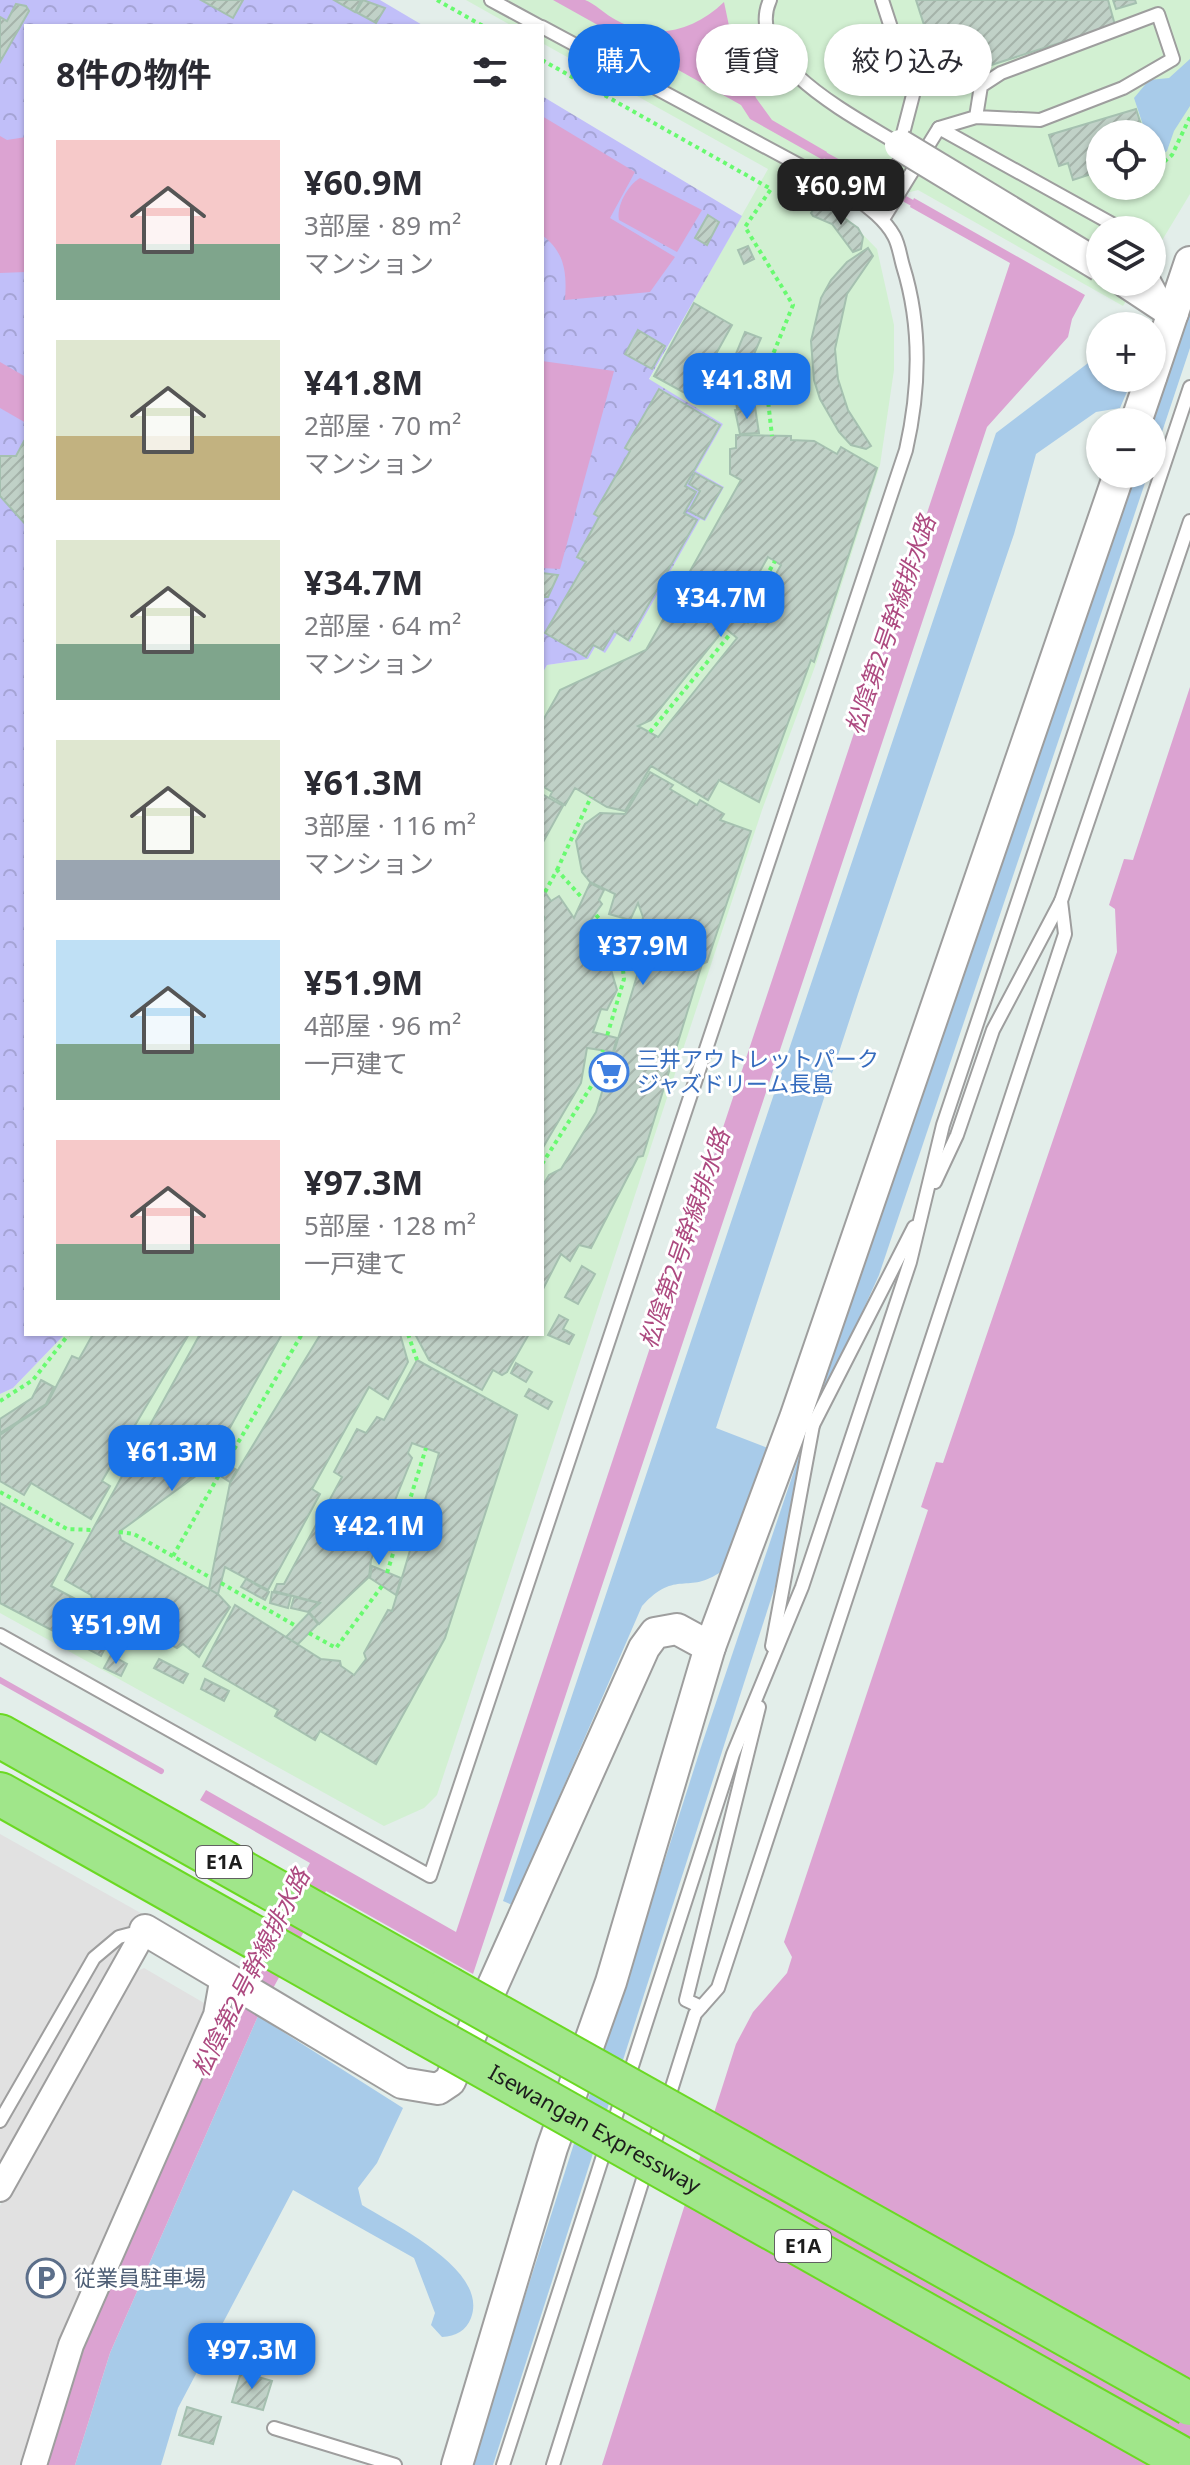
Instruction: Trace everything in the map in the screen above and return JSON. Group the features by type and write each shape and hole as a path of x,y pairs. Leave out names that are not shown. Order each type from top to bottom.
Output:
{"highway":[{"name":"E1A","path":"0,1736 1190,2404"},
{"name":"Isewangan Expressway","path":"0,1794 1190,2463"}],"street":[{"path":"900,145 1086,258"},
{"path":"1166,334 1190,262"},
{"path":"1147,296 1173,313"},
{"path":"457,2465 552,2148 611,1982 710,1647 804,1421 1114,488"},
{"path":"0,2189 145,1930 402,2083 438,2089 450,2081 644,1648 655,1633 677,1629 710,1647"},
{"path":"34,2465 71,2345 229,1980"}],"lane":[{"path":"491,0 535,24"},
{"path":"770,0 765,19 780,57 801,82 900,145 913,95 882,0"},
{"path":"883,219 939,128 976,117 1040,120 1123,88 1173,59 1158,14 1001,73 981,86 976,117"},
{"path":"0,1635 430,1876 906,450 917,403 918,340 909,284 895,238 883,219 844,189 544,29"},
{"path":"939,128 1098,216"},
{"path":"1163,296 1173,313"},
{"path":"503,2465 733,1754 802,1587 910,1262 943,1125 1190,387"},
{"path":"701,2007 686,2000 765,1677 804,1421 923,1209 957,1135 993,1030 1061,901 1190,521"},
{"path":"553,2465 690,2029 701,2007 718,1988 1065,934 1061,901"},
{"path":"0,2121 94,1958 119,1937 145,1930"},
{"path":"274,2428 395,2465"}],"path":[{"path":"437,0 479,24"},
{"path":"544,61 771,189 745,227 793,305 765,374 772,436"},
{"path":"1166,160 1172,155 1190,117"},
{"path":"742,619 775,561"},
{"path":"650,732 731,633"},
{"path":"545,892 591,797"},
{"path":"557,870 583,899"},
{"path":"596,915 620,942 624,979 607,1036"},
{"path":"544,1161 592,1085 603,1050"},
{"path":"0,1401 33,1380 67,1336"},
{"path":"226,1463 301,1336"},
{"path":"409,1336 417,1360"},
{"path":"387,1573 426,1448"},
{"path":"173,1556 219,1475"},
{"path":"0,1492 67,1529 93,1530"},
{"path":"119,1532 134,1534 211,1578"},
{"path":"221,1583 296,1626"},
{"path":"309,1633 336,1648 382,1586"}],"shaded area":[{"name":"三井アウトレットパーク ジャズドリーム長島","path":"466,0 1190,0 1190,194 1166,234 1166,216 1086,216 1086,285 918,190 839,210 877,249 894,325 894,370 880,465 817,661 762,810 437,1795 424,1808 384,1826 0,1613 0,1394 13,1388 63,1336 544,1336 544,670 547,665 588,659 595,647 617,634 630,642 700,518 704,520 723,486 696,471 723,424 649,380 768,169 637,96 680,96 680,24 568,24 568,57 544,44 544,24 508,24"},
{"path":"1190,59 1190,106 1174,131 1166,152 1166,120 1141,120 1134,98 1149,80 1169,78"},
{"path":"1190,280 1190,348 1166,420 1166,408 1148,408 1153,392 1166,392 1166,353"},
{"name":"三井アウトレットパーク ジャズドリーム長島","path":"1105,296 1129,296 1123,306"},
{"path":"1086,365 1086,392 1127,392 1120,408 1086,408 1086,419 1036,454 1014,534 858,994 716,1428 773,1450 722,1571 700,1582 664,1588 642,1606 512,1905 503,1901 996,433"},
{"path":"1120,488 1143,488 879,1275 828,1388 823,1387"},
{"path":"800,1453 805,1455 780,1571 493,2465 471,2465 702,1744"},
{"path":"0,1834 146,1916 0,2162"},
{"name":"従業員駐車場","path":"144,1968 204,2003 211,2014 25,2465 0,2465 0,2206 131,1974"},
{"path":"258,2016 403,2108 377,2163 358,2188 362,2205 416,2237 453,2267 466,2283 473,2300 471,2318 460,2332 442,2337 431,2325 435,2313 414,2258 293,2190 178,2408 161,2465 75,2465 110,2353"}],"green space":[{"path":"0,0 380,0 421,24 24,24 24,1336 63,1336 13,1388 0,1394"},
{"path":"544,97 742,216 649,379 723,424 696,471 724,487 705,521 700,519 630,642 617,634 605,653 595,647 588,659 547,665 544,670"}],"water":[{"path":"553,0 585,0 626,24 596,24"},
{"path":"724,2 729,24 696,24 696,80 680,71 680,28 699,20"},
{"path":"725,96 755,96 772,120 827,152 823,160 750,119 741,105"},
{"path":"544,117 635,172 610,218 675,257 650,292 565,300 563,264 544,237"},
{"path":"0,136 7,140 24,137 24,272 0,273"},
{"path":"640,178 702,210 677,252 619,220 624,196"},
{"path":"914,198 1085,295 1072,319 1068,337 987,427 473,1974 326,1891 258,2016 110,2353 75,2465 45,2465 81,2347 222,2024 310,1863 200,1800 206,1790 456,1932 1010,263 910,207"},
{"path":"544,361 614,371 560,569 544,568"},
{"path":"0,362 24,376 24,422 0,408"},
{"path":"1190,687 1190,2465 602,2465 736,2044 753,2012 787,1973 792,1957 784,1942 928,1510 921,1507 936,1462 943,1463 1117,952 1115,909 1109,905 1124,859 1133,860"}],"building":[{"path":"201,0 243,0 233,18"},
{"path":"334,0 361,0 355,12"},
{"path":"363,0 385,8 376,23 356,12"},
{"path":"916,0 1108,0 1115,25 992,65 992,24 924,24"},
{"path":"1113,0 1135,0 1136,3 1116,9"},
{"path":"16,4 26,6 29,11 0,62 0,17 7,21"},
{"path":"1136,109 1140,120 1099,120"},
{"path":"1086,124 1086,176 1073,180 1068,163 1059,166 1049,135"},
{"path":"816,206 834,211 858,228 863,237 861,249 853,252 832,224 813,216 811,213"},
{"path":"708,215 719,222 707,245 695,238"},
{"path":"748,246 754,259 744,264 738,250"},
{"path":"868,248 873,256 847,294 835,349 838,379 848,410 871,446 866,449 851,445 839,432 820,399 814,380 811,341 821,298 831,280 847,262"},
{"path":"694,303 732,325 692,397 654,376"},
{"path":"638,330 665,346 652,369 625,354"},
{"path":"745,332 761,338 747,370 753,405 737,408 730,368"},
{"path":"659,389 720,425 685,486 696,492 684,513 697,520 628,640 614,631 603,650 593,645 586,657 545,633 586,562 577,557 599,517 594,514 630,451 625,448"},
{"path":"755,407 759,433 740,434 735,410"},
{"path":"736,435 791,436 791,440 814,441 837,454 841,447 877,468 814,662 811,660 759,802 719,780 708,800 651,766 625,811 607,807 575,788 565,805 550,796 552,792 544,787 544,718 560,690 646,650 741,480 730,474 730,449 736,448","holes":["768,557 781,565 748,623 735,615","725,628 737,638 658,737 638,726 651,720"]},
{"path":"24,441 24,523 0,496 0,456 16,456"},
{"path":"695,473 722,488 704,519 689,511 700,491 689,484"},
{"path":"544,573 558,575 548,597 544,597"},
{"path":"650,772 673,785 670,789 697,805 700,800 724,814 720,820 751,831 707,962 702,964 643,1156 638,1157 591,1248 579,1245 570,1261 561,1254 544,1287 544,1183 549,1175 561,1169 596,1112 642,959 635,958 643,917 638,903 630,920 609,914 615,894 590,882 582,872 576,841 585,824 600,813 625,814"},
{"path":"544,795 563,806 544,840"},
{"path":"590,883 604,890 599,900 602,904 581,934 602,959 607,956 617,990 607,1010 601,1009 593,1032 617,1038 613,1052 587,1048 581,1083 544,1146 544,891 551,901 559,896 574,918"},
{"path":"582,1266 595,1274 578,1304 565,1297"},
{"path":"559,1315 568,1320 563,1329 574,1335 569,1344 548,1335"},
{"path":"92,1336 188,1336 102,1481 110,1486 91,1519 31,1483 24,1495 0,1481 0,1435 47,1404 72,1356 79,1359"},
{"path":"199,1336 281,1336 208,1467 119,1532 121,1540 218,1594 230,1607 199,1657 183,1644 177,1648 93,1601 91,1595 65,1580"},
{"path":"319,1336 401,1336 408,1362 388,1399 369,1387 312,1489 320,1494 268,1590 225,1567 218,1594 209,1589 230,1483"},
{"path":"416,1336 528,1336 507,1372 502,1375 493,1370 482,1390 429,1360"},
{"path":"417,1360 517,1415 445,1638 376,1764 320,1731 315,1740 275,1716 278,1710 203,1666 235,1605 321,1659 340,1661 341,1666 354,1675 366,1659 364,1653 388,1610 392,1611 439,1453 412,1443 408,1453 412,1458 371,1560 369,1577 319,1624 309,1612 320,1603 274,1591 277,1584 284,1584 342,1477 334,1472 357,1429 366,1433 377,1417 384,1420"},
{"path":"516,1363 532,1372 526,1382 511,1373"},
{"path":"41,1380 54,1387 46,1404 0,1433 0,1419 32,1398"},
{"path":"529,1389 552,1402 548,1409 525,1396"},
{"path":"215,1457 237,1470 230,1482 208,1468"},
{"path":"0,1503 73,1544 51,1586 128,1627 122,1639 112,1634 101,1656 0,1603"},
{"path":"372,1566 401,1578 396,1595 370,1578"},
{"path":"246,1579 269,1592 265,1600 241,1587"},
{"path":"272,1592 291,1596 288,1608 270,1603"},
{"path":"294,1597 319,1603 308,1612 291,1608"},
{"path":"309,1613 318,1624 298,1644 286,1637"},
{"path":"111,1655 127,1664 121,1676 104,1668"},
{"path":"159,1659 188,1674 183,1683 154,1668"},
{"path":"205,1679 229,1691 224,1701 201,1689"},
{"path":"241,2372 272,2381 263,2410 232,2402"},
{"path":"187,2407 221,2417 213,2444 179,2435"}],"waterway":[{"name":"松陰第2号幹線排水路","path":"821,153 916,205"},
{"path":"0,1680 161,1771"}],"place":[{"name":"三井アウトレットパーク ジャズドリーム長島","path":"609,1072"},
{"name":"従業員駐車場","path":"46,2278"}]}
